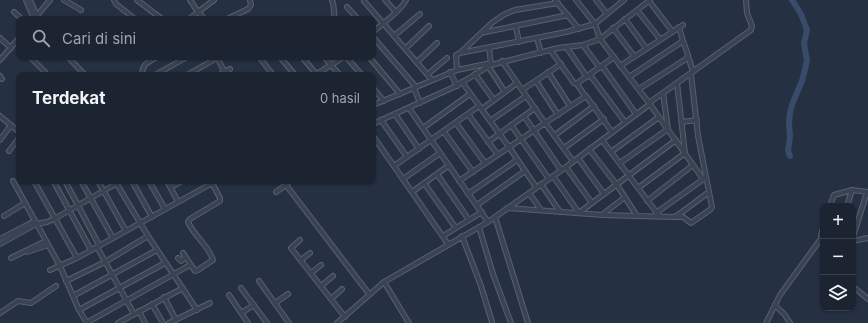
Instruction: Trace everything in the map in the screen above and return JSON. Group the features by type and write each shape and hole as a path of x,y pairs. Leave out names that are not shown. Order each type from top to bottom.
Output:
{"street":[{"path":"26,0 34,16"},
{"path":"30,0 34,16"},
{"path":"37,16 50,0"},
{"path":"64,0 82,10"},
{"path":"114,0 116,4 131,16"},
{"path":"138,0 158,16"},
{"path":"190,0 202,16"},
{"path":"193,16 214,0"},
{"path":"233,16 250,8 250,0"},
{"path":"332,0 335,6 334,16"},
{"path":"385,0 396,12"},
{"path":"376,29 396,12 406,0"},
{"path":"576,0 595,24 600,39 639,89 693,165 704,178"},
{"path":"596,0 607,14"},
{"path":"616,0 619,4"},
{"path":"460,53 519,42 595,24 624,0"},
{"path":"376,104 450,72 490,65 600,39 649,0 672,31"},
{"path":"337,323 384,282 488,222 566,167 649,103 751,30 752,27 747,13 746,0"},
{"path":"364,1 432,80"},
{"path":"457,70 457,54 460,53 497,18 509,12 557,1 579,29"},
{"path":"347,7 355,16"},
{"path":"637,10 660,39"},
{"path":"14,12 19,16"},
{"path":"394,36 420,14"},
{"path":"481,33 568,16"},
{"path":"625,19 646,48"},
{"path":"406,48 429,26"},
{"path":"506,208 603,215 683,217 691,222 712,208 709,192 704,178 696,120 692,73 683,41 681,26 620,66"},
{"path":"516,27 519,42"},
{"path":"613,28 634,56"},
{"path":"0,38 11,48"},
{"path":"537,38 541,53"},
{"path":"376,41 415,88 420,103"},
{"path":"629,77 683,41"},
{"path":"417,62 437,43"},
{"path":"584,44 636,114"},
{"path":"0,60 16,45"},
{"path":"490,48 490,65 505,92"},
{"path":"567,48 625,122"},
{"path":"551,51 574,83 604,119 612,132"},
{"path":"639,89 688,56"},
{"path":"576,84 614,57"},
{"path":"428,74 447,58"},
{"path":"33,60 45,72"},
{"path":"71,60 82,72"},
{"path":"142,72 143,67 150,60"},
{"path":"160,72 182,60"},
{"path":"192,72 213,60"},
{"path":"218,60 224,72"},
{"path":"262,60 271,72"},
{"path":"282,60 292,72"},
{"path":"304,60 314,72"},
{"path":"327,60 337,72"},
{"path":"321,72 340,60"},
{"path":"348,60 359,72"},
{"path":"372,60 400,94"},
{"path":"502,61 573,161"},
{"path":"522,90 561,64"},
{"path":"376,122 457,86 490,65"},
{"path":"227,72 230,69"},
{"path":"450,72 457,86"},
{"path":"548,72 570,106"},
{"path":"475,74 494,100"},
{"path":"536,81 558,114"},
{"path":"462,82 536,187"},
{"path":"394,166 468,114 494,100 517,83"},
{"path":"677,83 685,153"},
{"path":"376,91 384,100"},
{"path":"663,93 668,129"},
{"path":"423,128 470,94"},
{"path":"490,121 526,96"},
{"path":"459,181 585,96"},
{"path":"555,135 594,106"},
{"path":"408,108 488,222"},
{"path":"488,142 535,108"},
{"path":"395,114 420,149"},
{"path":"468,114 498,155"},
{"path":"0,116 16,130"},
{"path":"524,116 561,170"},
{"path":"611,152 659,117"},
{"path":"564,148 604,119"},
{"path":"381,120 407,157"},
{"path":"682,122 696,120"},
{"path":"456,123 485,163"},
{"path":"511,125 549,179"},
{"path":"0,140 11,126"},
{"path":"620,163 668,129"},
{"path":"444,132 473,172"},
{"path":"376,140 448,244"},
{"path":"602,140 660,217"},
{"path":"580,213 676,140"},
{"path":"9,151 16,142"},
{"path":"590,149 626,197 637,216"},
{"path":"403,179 440,153"},
{"path":"638,188 685,153"},
{"path":"578,158 604,194"},
{"path":"468,194 517,160"},
{"path":"647,200 693,165"},
{"path":"412,192 448,166"},
{"path":"566,167 592,203"},
{"path":"477,206 525,171"},
{"path":"436,174 469,220"},
{"path":"553,176 580,213"},
{"path":"656,213 704,178"},
{"path":"13,181 60,266 79,310 87,323 190,265"},
{"path":"424,183 456,228"},
{"path":"36,184 77,258"},
{"path":"55,184 91,250"},
{"path":"66,184 105,262 134,314"},
{"path":"83,184 113,238"},
{"path":"100,184 126,231"},
{"path":"0,239 36,222 47,222 91,199 113,184"},
{"path":"117,184 164,263 183,288 196,310"},
{"path":"134,184 152,216"},
{"path":"151,184 165,209"},
{"path":"169,184 178,202"},
{"path":"171,188 177,184"},
{"path":"50,270 77,258 210,184"},
{"path":"178,258 181,261 184,255 193,270 197,271 213,260 211,254 193,232 188,222 190,219 220,202 215,184"},
{"path":"541,184 560,212"},
{"path":"276,192 286,185 369,294"},
{"path":"848,203 852,190"},
{"path":"831,203 834,195 852,190 868,192 856,228"},
{"path":"676,217 709,192"},
{"path":"529,193 541,210"},
{"path":"603,215 626,197"},
{"path":"4,216 25,203"},
{"path":"443,236 482,212"},
{"path":"495,217 528,323"},
{"path":"0,244 36,222"},
{"path":"479,228 493,274 511,323"},
{"path":"66,281 105,262 148,236"},
{"path":"462,236 481,286 492,322"},
{"path":"856,240 868,238"},
{"path":"766,323 780,295 821,239"},
{"path":"11,258 46,240"},
{"path":"300,240 291,248 345,316"},
{"path":"24,252 48,245"},
{"path":"73,296 157,250"},
{"path":"301,260 310,253"},
{"path":"79,310 164,263"},
{"path":"311,273 321,265"},
{"path":"321,286 333,276"},
{"path":"259,281 289,323"},
{"path":"384,282 409,323"},
{"path":"0,313 18,301 31,302 56,286"},
{"path":"118,323 126,321 139,311 183,288"},
{"path":"241,288 267,323"},
{"path":"331,299 342,289"},
{"path":"856,289 868,299"},
{"path":"275,303 288,294"},
{"path":"229,295 248,323"},
{"path":"164,297 176,320"},
{"path":"169,323 210,303"},
{"path":"152,304 163,323"},
{"path":"242,313 254,305"},
{"path":"775,305 785,315 790,323"},
{"path":"139,311 145,323"}],"waterway":[{"path":"790,156 788,150 790,137 790,112 802,81 807,61 804,43 807,30 801,14 792,0"}]}
